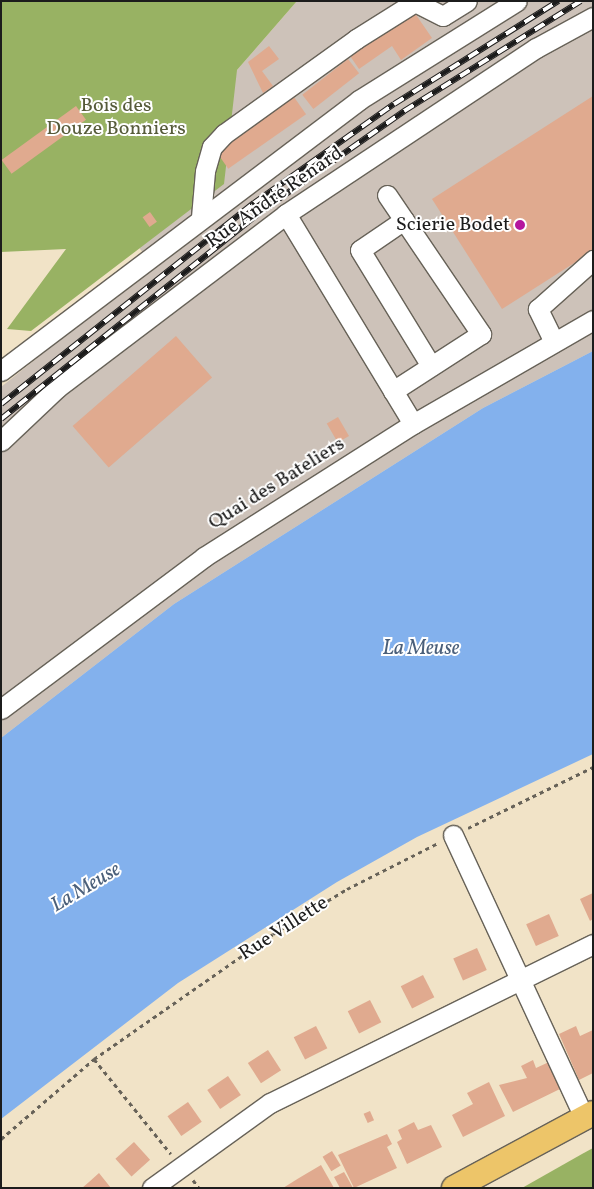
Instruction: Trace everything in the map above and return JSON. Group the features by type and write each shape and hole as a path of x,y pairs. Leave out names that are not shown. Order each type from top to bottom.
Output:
{"main road":[{"path":"454,1188 589,1115"}],"street":[{"path":"443,16 467,1"},
{"path":"1,371 201,217 359,100 458,38 490,9 517,1"},
{"path":"201,217 205,171 212,147 224,134 356,39 415,2 443,16 458,38"},
{"name":"Rue André Renard","path":"1,441 57,388 286,214 536,48 593,17"},
{"path":"387,195 481,334 393,390"},
{"path":"286,214 413,424"},
{"path":"404,220 360,250 431,366"},
{"path":"554,342 538,309 593,260"},
{"name":"Quai des Bateliers","path":"1,709 204,557 413,424 593,320"},
{"path":"453,835 589,1115"},
{"path":"152,1188 180,1164 270,1103 593,944"}],"path":[{"name":"Rue Villette","path":"1,1139 94,1059 273,934 347,889 593,767"},
{"path":"94,1059 199,1188"}],"shaded area":[{"path":"297,1 593,1 593,351 483,408 174,604 1,738 1,387 153,265 84,180 237,70"}],"green space":[{"name":"Bois des Douze Bonniers","path":"1,1 297,1 237,70 224,184 31,331 7,329 66,249 1,252"},
{"path":"593,1148 593,1188 522,1188 582,1154"}],"water":[{"name":"La Meuse","path":"593,351 593,754 417,837 337,882 178,983 1,1119 1,738 174,604 483,408"}],"building":[{"path":"412,9 432,38 401,60 392,46 359,69 348,53"},
{"path":"269,46 279,59 262,71 273,86 263,93 248,62"},
{"path":"348,59 359,73 313,109 302,95"},
{"name":"Scierie Bodet","path":"593,96 593,251 502,309 432,199"},
{"path":"294,97 306,114 228,169 216,151"},
{"path":"76,106 86,120 12,174 2,160"},
{"path":"150,212 157,222 150,227 143,217"},
{"path":"176,336 212,378 109,467 73,426"},
{"path":"338,417 349,436 338,443 327,424"},
{"path":"593,893 593,919 590,921 580,899"},
{"path":"549,914 559,936 536,946 526,924"},
{"path":"477,948 487,970 463,981 453,959"},
{"path":"423,975 434,997 412,1009 401,986"},
{"path":"370,1000 381,1022 359,1034 348,1011"},
{"path":"316,1026 327,1048 305,1060 294,1037"},
{"path":"576,1026 580,1036 593,1030 593,1073 579,1080 559,1034"},
{"path":"268,1050 281,1070 261,1083 248,1063"},
{"path":"533,1060 536,1068 549,1062 562,1088 513,1112 499,1085 527,1078 521,1066"},
{"path":"228,1076 241,1095 220,1109 207,1090"},
{"path":"489,1082 505,1116 463,1137 452,1115 473,1104 467,1093"},
{"path":"188,1102 202,1122 181,1136 168,1116"},
{"path":"370,1111 374,1120 368,1123 364,1114"},
{"path":"414,1122 418,1130 431,1125 442,1147 407,1164 397,1142 402,1139 398,1130"},
{"path":"387,1134 392,1144 387,1147 397,1168 354,1188 338,1155"},
{"path":"134,1142 150,1160 131,1177 115,1159"},
{"path":"332,1151 341,1166 331,1171 323,1157"},
{"path":"321,1165 334,1188 283,1188 299,1178"},
{"path":"344,1172 353,1188 340,1188 334,1177"},
{"path":"99,1173 111,1188 82,1188 89,1182"}],"railway":[{"path":"1,404 254,203 394,104 558,1"},
{"path":"1,419 260,212 404,111 581,1"}],"place":[{"name":"Scierie Bodet","path":"520,225"}]}
